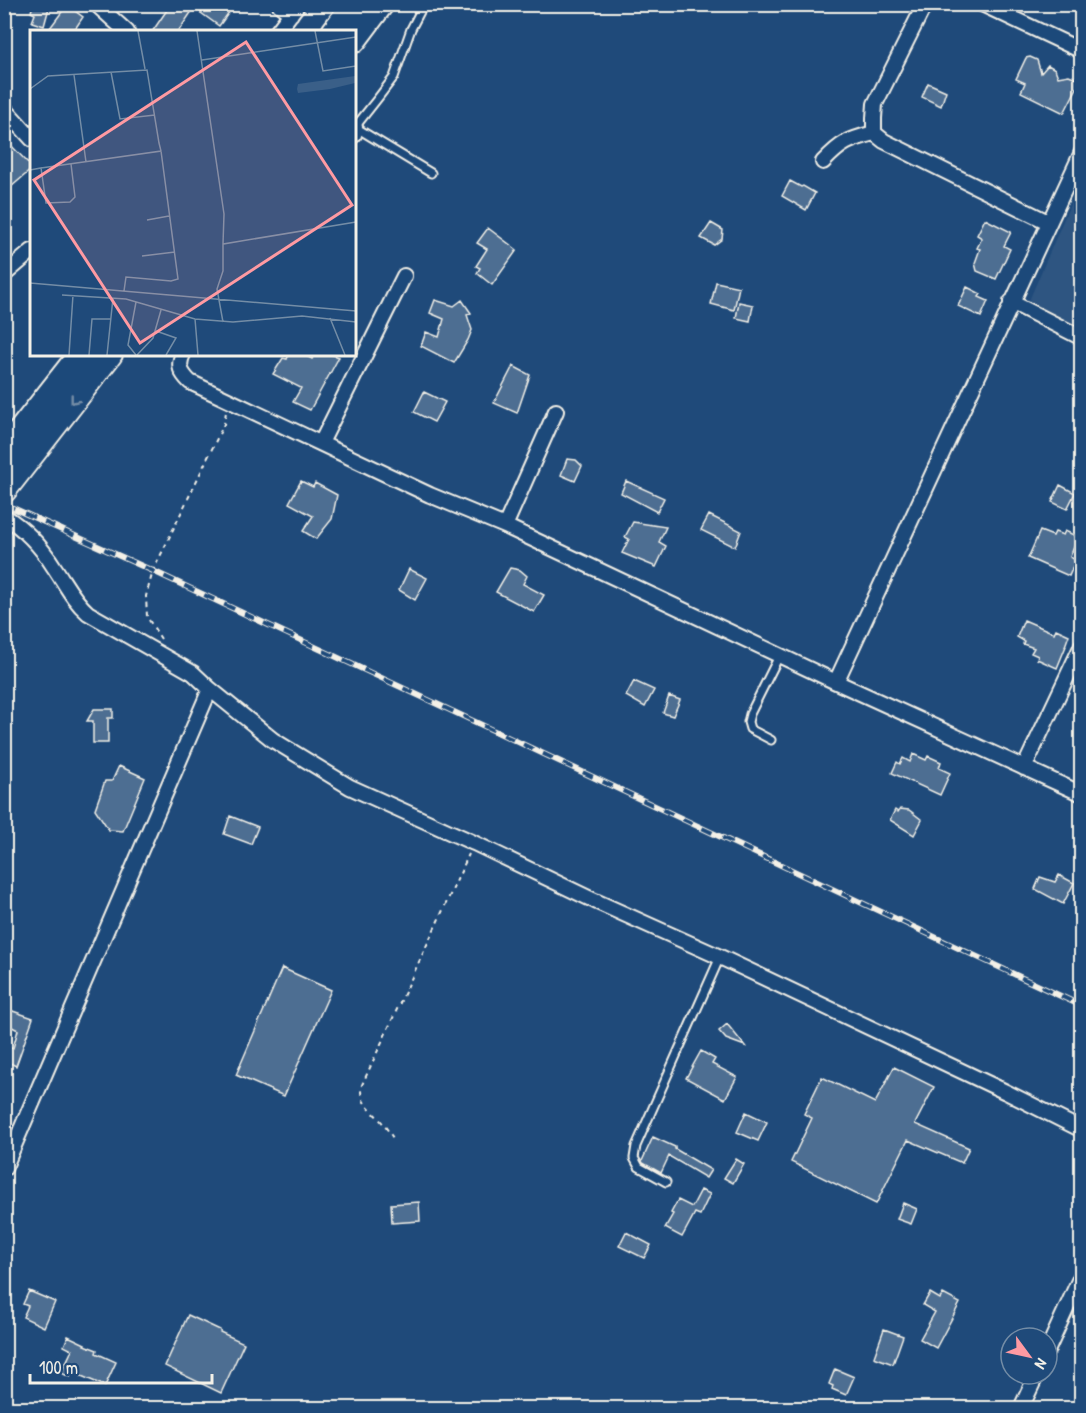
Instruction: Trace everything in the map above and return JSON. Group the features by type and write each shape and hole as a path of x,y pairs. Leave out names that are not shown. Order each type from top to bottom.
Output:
{"highway":[{"path":"336,30 355,4"},
{"path":"356,37 381,4"},
{"path":"4,452 79,356"},
{"path":"8,484 108,356"}],"street":[{"path":"96,4 125,30"},
{"path":"278,30 294,9 279,4"},
{"path":"874,133 875,104 925,4"},
{"path":"982,4 1082,51"},
{"path":"5,112 30,137"},
{"path":"823,162 839,146 852,139 874,133"},
{"path":"874,133 884,141 1048,222"},
{"path":"836,682 1082,152"},
{"path":"4,275 30,253"},
{"path":"321,443 404,276"},
{"path":"1011,302 1082,338"},
{"path":"182,356 179,365 190,382 229,401 430,495 505,526 879,703 1082,794"},
{"path":"505,526 555,411"},
{"path":"4,516 25,530 75,600 88,613 193,674 273,740 350,787 720,957 1082,1130"},
{"path":"1024,768 1082,645"},
{"path":"4,1169 210,689"},
{"path":"1058,1326 1082,1274"},
{"path":"1021,1408 1031,1386"}],"lane":[{"path":"356,126 394,76 411,30 424,4"},
{"path":"356,130 431,172"},
{"path":"771,740 750,729 748,722 779,656"},
{"path":"666,1182 639,1167 634,1158 636,1146 720,957"}],"path":[{"path":"171,661 160,635 147,617 146,596 153,571 224,424 229,401"},
{"path":"393,1138 381,1120 363,1101 362,1087 474,843"}],"shaded area":[{"path":"1081,179 1081,336 1025,310"}],"building":[{"path":"33,4 50,4 44,26 32,22 35,14 31,12"},
{"path":"171,4 235,4 219,26 194,8 179,30 153,30"},
{"path":"67,5 83,17 74,30 48,30"},
{"path":"1026,58 1037,60 1041,73 1048,65 1055,69 1058,77 1069,75 1081,80 1064,113 1021,92 1025,83 1016,79"},
{"path":"928,83 946,91 941,106 922,97"},
{"path":"4,138 30,165 30,171 11,187 4,179"},
{"path":"790,181 815,193 806,210 782,196"},
{"path":"985,219 1011,232 1004,246 1010,249 996,279 977,271 975,263 980,249 977,248 982,238 977,235"},
{"path":"711,223 723,230 722,239 714,245 701,238"},
{"path":"488,228 517,250 492,285 477,273 480,268 476,266 487,249 477,243"},
{"path":"716,282 739,287 734,310 711,304"},
{"path":"967,287 981,294 979,297 988,301 981,317 958,306"},
{"path":"435,300 454,306 462,300 471,313 467,315 472,330 454,363 421,346 426,332 439,337 444,319 430,313"},
{"path":"739,302 753,305 750,321 736,318"},
{"path":"288,356 307,356 312,359 314,356 339,357 310,410 293,402 301,388 273,374 283,358 287,359"},
{"path":"513,366 530,375 517,413 494,403"},
{"path":"424,392 445,402 434,422 414,412"},
{"path":"567,459 576,460 582,466 575,481 561,475"},
{"path":"301,481 313,487 315,483 337,495 332,519 316,539 303,531 313,516 289,503"},
{"path":"626,481 664,498 657,512 621,493"},
{"path":"1060,485 1075,493 1067,509 1052,502"},
{"path":"709,515 741,531 735,547 701,530"},
{"path":"633,522 666,527 659,542 666,546 656,567 622,553 629,539 625,537"},
{"path":"1040,531 1053,536 1055,532 1063,535 1065,531 1078,537 1070,557 1076,560 1069,576 1028,558"},
{"path":"510,568 520,570 527,576 523,584 544,595 534,612 496,592"},
{"path":"409,569 427,578 415,600 399,590"},
{"path":"1024,620 1054,633 1056,629 1069,635 1057,668 1037,659 1038,656 1031,653 1034,648 1023,644 1024,641 1017,637"},
{"path":"634,681 654,690 645,707 626,696"},
{"path":"669,696 680,700 673,716 663,713"},
{"path":"94,709 113,709 113,718 108,718 108,743 93,743 93,721 87,721"},
{"path":"913,754 926,760 928,756 941,762 939,768 950,773 940,795 892,773 897,762 900,764 903,758 910,762"},
{"path":"119,766 145,778 123,831 109,830 95,809 105,781 112,781"},
{"path":"900,809 909,810 922,820 914,835 890,820 895,810 898,812"},
{"path":"230,816 258,827 251,844 224,834"},
{"path":"1059,875 1074,883 1063,904 1035,889 1040,877 1055,882"},
{"path":"282,968 331,990 284,1096 236,1075"},
{"path":"4,1008 33,1018 16,1066 4,1060 4,1049 13,1048 18,1030 4,1023"},
{"path":"727,1024 745,1046 726,1039 719,1031"},
{"path":"701,1051 715,1059 712,1064 737,1077 725,1099 686,1078"},
{"path":"894,1067 934,1087 915,1124 969,1148 962,1163 908,1140 876,1204 791,1162 812,1118 804,1114 822,1077 875,1103"},
{"path":"746,1112 767,1122 758,1141 737,1132"},
{"path":"653,1137 675,1147 711,1170 706,1178 669,1156 661,1173 643,1163"},
{"path":"736,1159 744,1164 733,1183 724,1178"},
{"path":"701,1190 710,1194 700,1215 695,1213 682,1237 665,1228 678,1200 692,1207"},
{"path":"419,1202 420,1221 392,1223 391,1204"},
{"path":"903,1203 917,1209 911,1224 897,1219"},
{"path":"626,1232 651,1245 644,1258 619,1246"},
{"path":"29,1291 55,1302 44,1327 23,1317 28,1306 23,1304"},
{"path":"930,1293 940,1299 943,1294 960,1303 936,1348 920,1339 935,1312 923,1305"},
{"path":"188,1315 244,1343 221,1393 165,1366"},
{"path":"884,1329 903,1336 893,1364 874,1357"},
{"path":"68,1336 116,1362 105,1386 72,1372 70,1377 61,1373 72,1350 64,1346"},
{"path":"835,1369 854,1377 846,1395 832,1389 833,1386 829,1384"}],"railway":[{"path":"4,504 153,571 1082,1006"}]}
